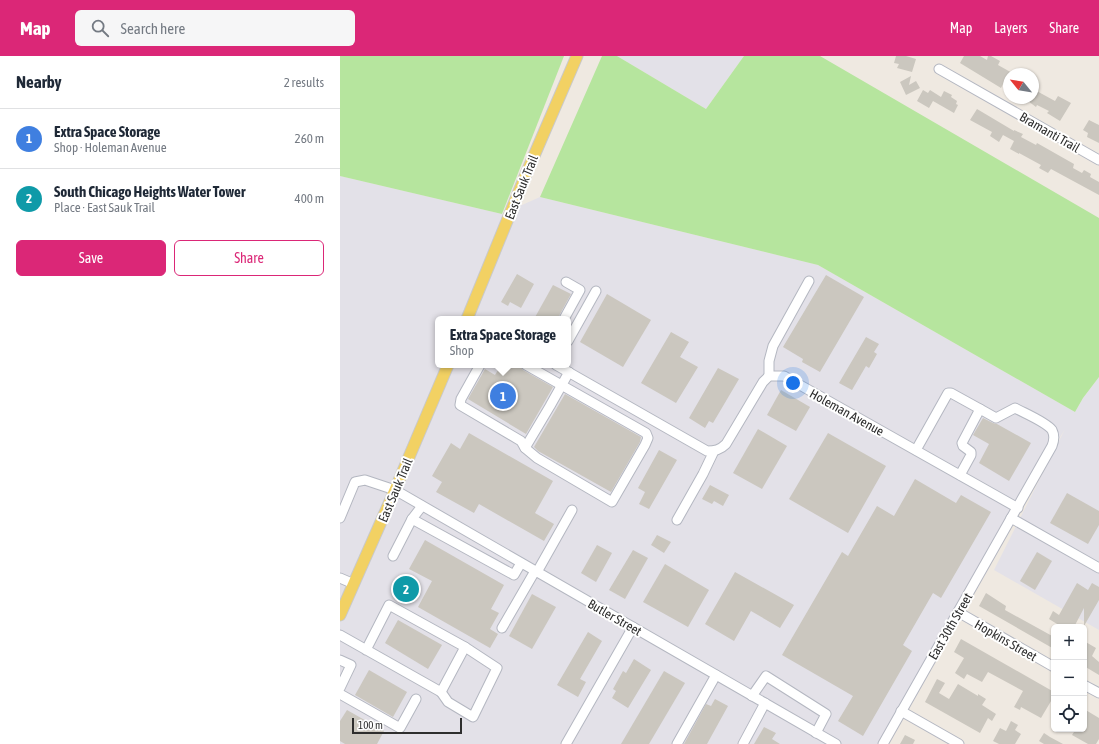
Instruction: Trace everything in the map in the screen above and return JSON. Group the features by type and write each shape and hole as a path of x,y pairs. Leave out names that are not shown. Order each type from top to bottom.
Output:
{"main road":[{"name":"East Sauk Trail","path":"472,316 527,172 577,56"},
{"name":"East Sauk Trail","path":"340,615 447,368"}],"street":[{"name":"Bramanti Trail","path":"939,69 1099,160"},
{"path":"566,282 580,290 566,316"},
{"path":"561,368 707,451 721,449 726,444 762,382 769,376 769,361 772,346 809,282"},
{"path":"571,336 596,291"},
{"path":"478,368 461,399 460,405 521,441 524,448 537,458 612,502 640,455 648,438 646,433 531,368"},
{"path":"524,448 562,386 568,372"},
{"name":"Holeman Avenue","path":"769,376 784,376 1018,508"},
{"path":"916,450 948,393 951,392 980,409 962,443 962,446 971,452 971,455 960,475"},
{"path":"622,420 629,407"},
{"name":"East 30th Street","path":"882,744 1052,446 1054,437 1052,430 1046,425 1015,408 996,418 980,409"},
{"path":"677,520 714,451"},
{"name":"Butler Street","path":"340,518 355,482 364,480 395,490 836,744"},
{"path":"394,556 412,519 422,506"},
{"path":"502,628 572,510"},
{"path":"1012,518 1099,568"},
{"path":"412,519 514,574 516,572 530,580"},
{"path":"516,572 521,563"},
{"path":"340,578 354,584"},
{"path":"340,635 366,650 441,692 448,702 473,716 497,668 465,647 389,605 366,650"},
{"name":"Hopkins Street","path":"958,612 1051,665"},
{"path":"566,744 633,627"},
{"path":"441,692 465,647"},
{"path":"340,660 351,665 340,688"},
{"path":"677,744 716,675"},
{"path":"752,696 766,676 826,714 816,732"},
{"path":"1087,687 1099,693"},
{"path":"340,694 400,728 416,699"},
{"path":"743,744 765,703"},
{"path":"901,711 959,744"}],"shaded area":[{"path":"617,56 744,56 706,109"},
{"path":"340,176 502,214 540,197 818,265 1075,412 1083,398 1099,377 1099,630 994,570 1065,429 1034,480 884,744 340,744"}],"green space":[{"path":"340,56 564,56 502,214 340,176"},
{"path":"602,56 617,56 706,109 744,56 820,56 1099,218 1099,377 1083,398 1075,412 818,265 540,197"}],"building":[{"path":"896,56 906,56 916,59 912,72 897,68 899,64 894,63"},
{"path":"964,56 980,56 987,60 988,56 991,56 1000,61 998,65 1003,68 1003,84 1001,88 960,63"},
{"path":"911,76 909,85 916,81 920,88 906,95 900,82"},
{"path":"923,90 928,93 930,90 941,97 944,91 952,95 951,97 957,101 956,104 958,105 954,113 933,101 929,108 917,101"},
{"path":"1039,92 1055,101 1058,96 1071,103 1060,121 1047,113 1049,111 1037,105 1036,107 1032,104 1039,104"},
{"path":"977,109 1014,131 1023,134 1021,137 1036,145 1037,143 1074,164 1073,168 1082,173 1084,170 1091,174 1090,177 1099,182 1099,195 1051,169 1048,173 1039,168 1041,165 1010,149 1014,141 1003,135 999,142 990,136 992,132 970,120"},
{"path":"1089,120 1099,125 1099,143 1087,137 1088,133 1083,130"},
{"path":"517,274 534,284 521,308 510,302 508,306 501,302"},
{"path":"826,275 864,297 820,372 802,362 803,359 783,347"},
{"path":"553,285 571,294 559,316 536,316"},
{"path":"607,294 651,320 623,367 580,342"},
{"path":"671,332 689,342 680,357 698,367 676,403 641,383"},
{"path":"866,337 879,344 874,352 877,354 869,368 866,366 852,390 839,383"},
{"path":"499,368 522,368 553,387 526,434 468,399 485,369 495,375"},
{"path":"718,368 739,379 713,423 709,421 705,428 689,418"},
{"path":"781,390 810,407 796,431 767,415"},
{"path":"565,394 641,437 640,442 611,492 538,451 534,447"},
{"path":"983,418 1031,443 1009,481 979,463 989,444 973,435"},
{"path":"758,429 787,446 762,489 733,473"},
{"path":"469,433 553,481 535,513 554,524 544,541 479,504 474,513 436,492 442,482 432,476 451,443 460,449"},
{"path":"828,433 886,466 848,533 789,499"},
{"path":"659,450 677,460 649,509 639,504 645,492 638,488"},
{"path":"915,479 956,503 961,495 991,512 941,598 933,593 903,645 912,651 863,736 838,721 853,696 782,655 842,552 848,556 877,506 894,516"},
{"path":"710,485 729,495 723,506 714,501 712,504 702,499"},
{"path":"1067,493 1099,511 1099,525 1088,544 1050,523"},
{"path":"657,535 671,542 664,553 651,545"},
{"path":"425,540 504,585 491,609 499,613 490,629 498,634 490,648 418,607 432,581 409,569"},
{"path":"597,545 612,553 596,582 581,573"},
{"path":"633,550 648,558 625,599 609,590"},
{"path":"1037,552 1052,561 1035,590 1020,581"},
{"path":"665,564 709,590 688,627 643,602"},
{"path":"735,572 794,605 780,628 751,611 734,641 705,624"},
{"path":"406,581 411,583 413,588 411,593 406,595 401,593 399,588 401,583"},
{"path":"1077,583 1088,590 1092,583 1099,587 1099,600 1085,624 1084,608 1076,624 1057,624 1049,619 1053,611 1059,615"},
{"path":"986,593 1006,606 1005,610 1051,635 1051,647 979,606"},
{"path":"532,594 556,607 532,649 509,636"},
{"path":"398,620 442,645 428,669 385,643"},
{"path":"588,632 602,641 580,679 586,682 578,697 557,685"},
{"path":"961,639 1051,690 1051,701 1041,718 1021,707 1020,710 1014,707 1023,691 988,672 982,682 967,674 964,679 955,673 964,658 954,652"},
{"path":"1087,643 1096,648 1092,656 1099,662 1099,675 1087,668"},
{"path":"634,659 651,670 628,708 612,698 616,691 613,689 623,671 626,673"},
{"path":"369,670 407,692 393,717 355,695"},
{"path":"664,671 685,683 649,744 621,744"},
{"path":"937,679 945,683 939,693 949,699 958,684 986,699 982,705 996,714 992,721 988,718 980,733 925,702"},
{"path":"715,699 728,706 707,744 684,744 706,704 711,706"},
{"path":"347,710 384,731 377,744 345,744 340,741 340,721"},
{"path":"1087,711 1099,718 1099,739 1096,744 1088,744 1072,735 1074,732 1087,732"},
{"path":"1011,721 1018,725 1015,730 1021,734 1015,744 999,744 993,741 1000,728 1006,731"},
{"path":"764,727 776,733 772,739 780,744 754,744"},
{"path":"1044,733 1063,744 1044,744 1039,741"},
{"path":"905,735 915,740 913,744 900,744"}],"place":[{"name":"Extra Space Storage","path":"503,396"},
{"name":"South Chicago Heights Water Tower","path":"406,589"}]}
